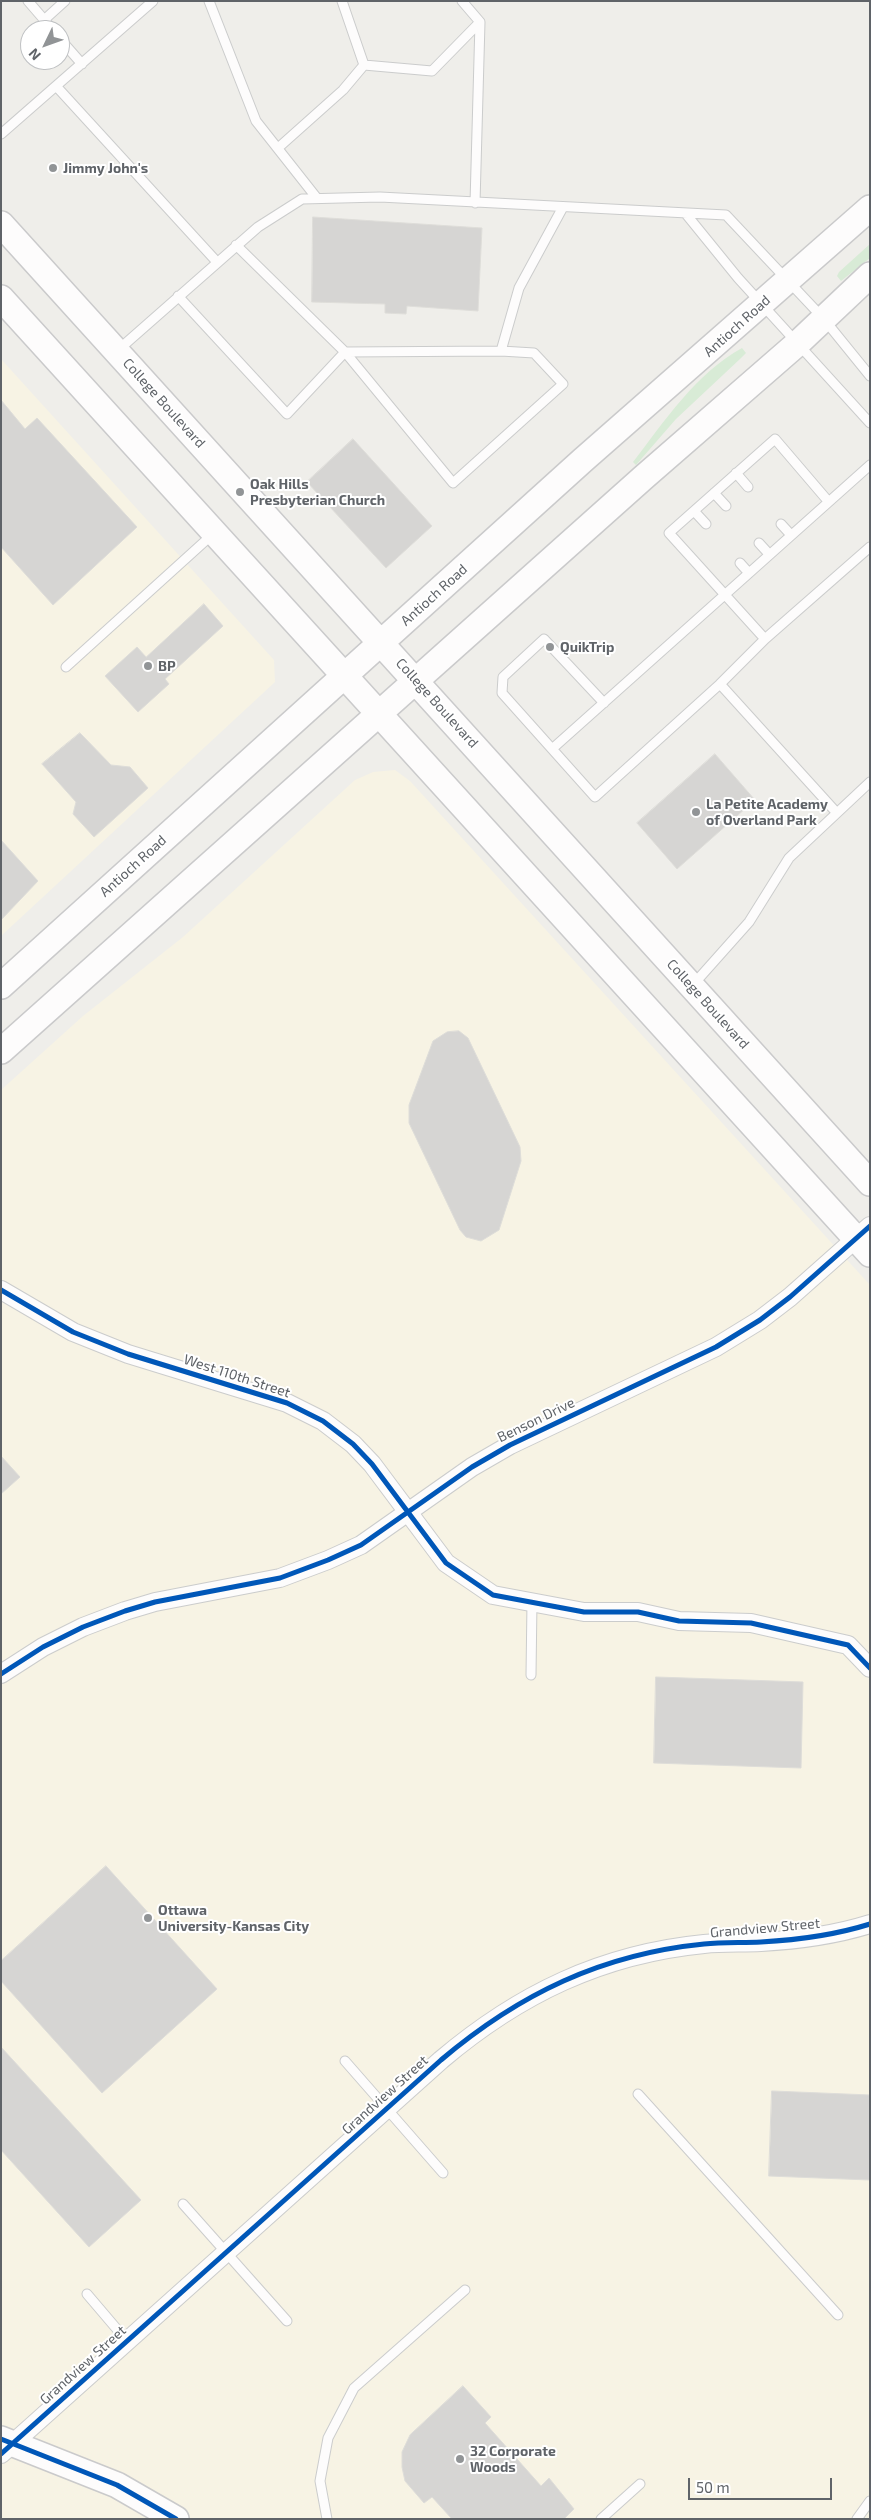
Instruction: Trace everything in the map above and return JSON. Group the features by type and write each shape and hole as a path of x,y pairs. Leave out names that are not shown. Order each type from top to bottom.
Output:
{"main road":[{"name":"Antioch Road","path":"1,986 583,460 870,208"},
{"name":"College Boulevard","path":"1,224 382,642 870,1183"},
{"path":"1,1051 644,477 798,343 870,275"},
{"path":"1,298 379,715 865,1240"},
{"path":"5,2445 117,2485 176,2519"}],"street":[{"name":"Benson Drive","path":"1,1674 44,1647 83,1627 154,1602 280,1578 361,1545 510,1444 716,1347 760,1320 865,1240"},
{"name":"West 110th Street","path":"1,1290 73,1332 128,1354 287,1403 323,1421 353,1444 410,1513 446,1563 492,1595 584,1612 638,1612 679,1621 752,1623 848,1646 870,1668"},
{"name":"Grandview Street","path":"5,2445 127,2341 459,2044 512,2006 557,1982 603,1964 643,1953 696,1945 806,1938 870,1924"}],"lane":[{"path":"28,1 44,20 65,1"},
{"path":"1,134 153,1"},
{"path":"209,1 256,121 316,197"},
{"path":"342,1 364,65"},
{"path":"462,1 480,22 475,203"},
{"path":"364,65 432,71 480,22"},
{"path":"70,50 82,64"},
{"path":"278,148 343,90 364,65"},
{"path":"56,86 217,262"},
{"path":"117,351 236,245 287,206 302,199 316,197 380,197 726,215 823,318 870,376"},
{"path":"501,351 519,288 563,208"},
{"path":"686,214 761,303 870,423"},
{"path":"178,296 287,414 345,352 501,351 534,353 563,384 453,483 345,352 236,245"},
{"path":"765,639 669,533 775,439 828,500"},
{"path":"552,749 828,500 870,465"},
{"path":"736,473 748,487"},
{"path":"714,493 726,506"},
{"path":"694,511 706,524"},
{"path":"782,524 791,534"},
{"path":"66,667 214,533"},
{"path":"759,543 769,554"},
{"path":"604,703 544,639 503,676 502,693 595,797 720,684 765,639 870,548"},
{"path":"740,563 748,572"},
{"path":"720,684 836,812"},
{"path":"692,986 749,922 790,858 836,812 870,782"},
{"path":"531,1674 532,1602"},
{"path":"345,2061 443,2173"},
{"path":"638,2094 838,2315"},
{"path":"182,2204 287,2321"},
{"path":"328,2519 320,2481 328,2438 354,2388 465,2290"},
{"path":"87,2294 127,2341"},
{"path":"601,2519 640,2484"},
{"path":"857,2519 870,2501"}],"shaded area":[{"path":"1,359 274,660 275,682 1,936"},
{"path":"395,770 410,781 870,1285 870,2519 1,2519 1,1090 83,1016 183,937 355,780 373,772"}],"green space":[{"path":"870,244 870,258 841,281 837,276 839,272"},
{"path":"742,348 746,353 676,419 636,465 633,462 682,399 725,358"}],"building":[{"path":"313,217 482,228 478,311 407,306 406,314 385,313 385,304 312,302"},
{"path":"1,400 25,429 37,418 137,527 53,605 1,547"},
{"path":"353,439 432,526 386,568 307,482"},
{"name":"BP","path":"204,604 223,626 165,679 169,684 138,712 105,676 137,647 146,657"},
{"path":"80,733 111,765 130,767 148,788 94,837 73,814 76,802 42,764"},
{"name":"La Petite Academy of Overland Park","path":"715,754 755,800 677,869 637,823"},
{"path":"1,840 38,881 1,920"},
{"path":"459,1031 468,1038 520,1147 521,1161 499,1230 481,1241 466,1237 460,1230 409,1123 409,1105 433,1041 447,1032"},
{"path":"1,1456 20,1477 1,1494"},
{"path":"656,1677 803,1682 801,1768 654,1763"},
{"path":"106,1866 217,1989 102,2093 1,1981 1,1961"},
{"path":"1,2047 141,2200 89,2247 1,2150"},
{"path":"772,2091 870,2095 870,2180 769,2176"},
{"name":"32 Corporate Woods","path":"463,2386 491,2417 485,2423 541,2486 549,2478 574,2509 564,2519 452,2519 432,2497 424,2503 405,2481 402,2467 402,2452 410,2435"}],"cycle path":[{"path":"1,1674 43,1647 83,1627 125,1611 155,1602 280,1578 361,1545 472,1467 510,1445 716,1347 760,1320 790,1297 870,1226"},
{"path":"1,1290 73,1332 128,1354 287,1403 323,1421 353,1444 372,1464 446,1563 493,1595 584,1612 638,1612 679,1621 751,1623 848,1645 870,1668"},
{"path":"1,2454 441,2060 501,2015 564,1981 631,1957 667,1949 704,1944 803,1938 830,1934 870,1924"},
{"path":"1,2439 117,2485 176,2519"}],"place":[{"name":"Jimmy John's","path":"53,168"},
{"name":"Oak Hills Presbyterian Church","path":"240,492"},
{"name":"QuikTrip","path":"550,647"},
{"name":"BP","path":"148,666"},
{"name":"La Petite Academy of Overland Park","path":"696,812"},
{"name":"Ottawa University-Kansas City","path":"148,1918"},
{"name":"32 Corporate Woods","path":"460,2459"}]}
